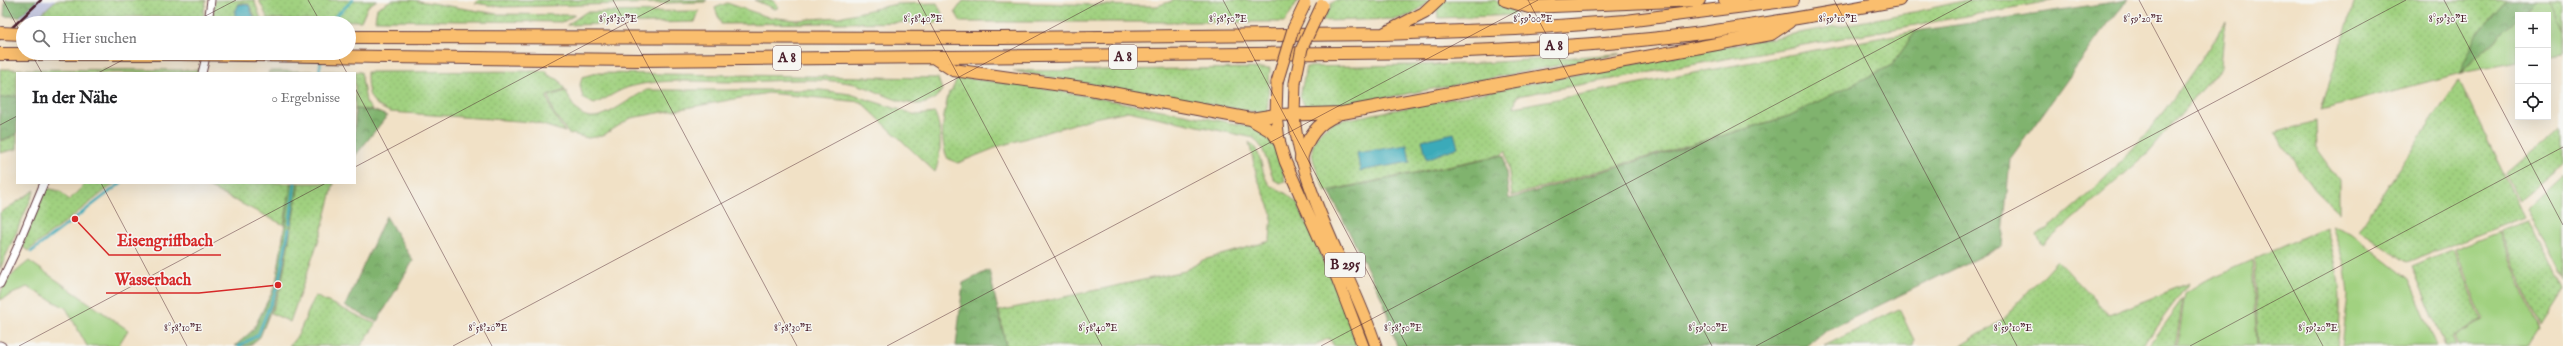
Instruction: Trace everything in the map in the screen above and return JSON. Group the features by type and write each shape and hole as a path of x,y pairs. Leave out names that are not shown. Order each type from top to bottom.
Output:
{"highway":[{"path":"1384,34 1424,13 1438,0"},
{"path":"1505,0 1529,7 1699,0"},
{"path":"1725,0 1754,6"},
{"name":"A 8","path":"356,37 1002,38 1384,34 1501,30 1626,21 1793,0"},
{"name":"A 8","path":"356,57 640,60 1305,55 1512,49 1686,35 1793,19 1899,0"},
{"name":"A 8","path":"1294,115 1342,113 1771,34 1793,19"},
{"path":"0,33 16,34"},
{"name":"A 8","path":"1,54 16,54"},
{"path":"933,57 953,70 1090,89 1251,119 1276,115 1294,115"},
{"name":"A 8","path":"1301,159 1307,142 1316,128 1328,119 1342,113"},
{"path":"1251,119 1273,132 1279,141"}],"main road":[{"name":"B 295","path":"1306,2 1293,29 1277,82 1276,115 1279,141 1295,185 1337,278 1363,346"},
{"name":"B 295","path":"1324,2 1307,36 1295,82 1294,115 1301,159 1376,346"}],"street":[{"path":"209,16 211,0"},
{"path":"202,72 205,60"},
{"path":"0,284 44,184"}],"shaded area":[{"path":"37,0 56,0 39,16 20,16"}],"green space":[{"path":"5,0 37,0 20,16 4,16"},
{"path":"56,0 206,0 203,16 39,16"},
{"path":"215,0 254,0 260,16 255,16 249,4 239,3 235,16 212,16"},
{"path":"259,0 377,0 368,6 361,21 356,21 356,16 267,16"},
{"path":"392,0 413,0 497,14 575,15 563,22 375,20 377,8"},
{"path":"479,0 707,0 705,2 502,7 475,3"},
{"path":"754,0 772,0 779,7 775,9"},
{"path":"1175,0 1298,0 1285,22 961,22 955,12 963,1 1157,6"},
{"path":"1336,0 1432,0 1411,15 1397,19 1322,21 1332,5 1330,5"},
{"path":"1443,0 1495,0 1518,15 1438,18 1437,8"},
{"path":"1967,0 2056,0 1517,96 1514,107 1916,31 1892,65 1789,116 1512,196 1506,150 1501,155 1326,191 1312,153 1316,138 1333,122 1635,63 1914,12"},
{"path":"2128,0 2107,25 2010,159 2002,246 1824,332 1807,346 1397,346 1384,303 1329,191 1504,155 1509,199 1789,116 1892,65 1916,31"},
{"path":"2355,0 2507,0 2478,32 2461,73 2321,110"},
{"path":"2507,0 2536,0 2524,12 2515,12 2515,20 2459,74 2478,32"},
{"path":"2536,0 2550,0 2563,32 2563,53 2551,55 2551,12 2524,12"},
{"path":"2550,0 2563,0 2563,32"},
{"path":"727,3 768,17 796,20 839,17 896,4 937,3 946,22 721,24 715,8"},
{"path":"699,11 695,22 567,25 586,12"},
{"path":"2515,20 2515,63 2461,73"},
{"path":"2225,22 2221,66 2146,155 2043,245 2037,236 2092,190 2118,165 2142,138 2186,82"},
{"path":"1620,54 1320,110 1306,107 1300,97 1306,67 1466,64"},
{"path":"1270,68 1267,114 1013,71"},
{"path":"0,69 201,70 200,72 16,72 16,96 0,98"},
{"path":"269,71 319,71 318,72"},
{"path":"320,71 361,72 366,102 372,110 356,109 356,72"},
{"path":"547,71 548,75 559,80 565,90 547,96 552,112 565,132 533,122 390,112 383,109 373,101 369,92 367,80 367,72"},
{"path":"596,73 938,78 942,90 934,99 924,103 913,104 889,97 855,84 825,80 733,82 670,81 628,87 594,104 583,98 580,85 582,77"},
{"path":"958,77 1043,88 1259,128 1265,133 1273,145 1279,159 1285,181 1280,183 1274,180 1262,148 1254,138 1128,111 1094,118 1000,146 958,163 948,159 943,143 943,126 949,92 951,92"},
{"path":"2459,80 2524,217 2407,262 2358,230"},
{"path":"647,90 821,90 850,94 916,115 935,113 940,134 939,158 935,172 861,102 768,93 631,118 602,136 588,138 568,133 553,112 549,96 566,91 574,106 582,114 592,117 602,115 613,110"},
{"path":"16,96 16,134 0,141 0,98"},
{"path":"356,109 375,111 387,116 356,155"},
{"path":"2316,121 2317,150 2339,180 2339,213 2315,190 2275,133"},
{"path":"2563,125 2563,165 2519,201 2506,174"},
{"path":"16,134 16,149 0,153 0,142"},
{"path":"1249,142 1257,151 1264,174 1269,184 1286,194 1297,203 1346,311 1357,346 1334,346 1329,338 1313,346 1006,346 999,311 1185,271 1203,260 1270,241 1272,213 1257,177"},
{"path":"2563,175 2563,282 2527,209"},
{"path":"85,184 114,184 28,251 22,246 46,188 60,191 69,200"},
{"path":"202,184 291,184 284,225"},
{"path":"291,184 299,184 280,287 260,337 249,346 235,346 253,330 276,284"},
{"path":"299,184 334,184 321,233 290,322 271,313 281,287"},
{"path":"35,190 0,269 0,213"},
{"path":"386,216 413,261 377,322 345,306"},
{"path":"2528,221 2562,290 2539,326 2500,231"},
{"path":"2332,225 2350,233 2409,279 2437,346 2342,346 2348,295 2345,267"},
{"path":"2326,227 2339,286 2340,314 2337,346 2258,346 2254,259"},
{"path":"2499,232 2538,329 2527,346 2458,346 2454,337 2483,320 2455,249"},
{"path":"2453,249 2481,320 2452,337 2456,346 2445,346 2412,266"},
{"path":"2057,260 2109,315 2189,283 2142,346 1960,346 2001,321"},
{"path":"2252,260 2257,346 2175,346 2178,343 2185,293 2204,281"},
{"path":"29,261 128,330 118,346 87,346 66,308 27,287 0,300 6,282"},
{"path":"989,270 1006,346 956,346 963,283"},
{"path":"315,296 376,324 361,346 289,346 298,335"},
{"path":"2183,298 2176,343 2174,346 2148,346"},
{"path":"1899,309 1914,340 1913,346 1824,346"}],"water":[{"path":"239,4 249,5 253,16 235,16 235,12"},
{"path":"1454,133 1458,147 1427,159 1422,140"},
{"path":"1407,145 1410,162 1360,171 1357,153"}],"waterway":[{"path":"336,16 353,0"},
{"path":"319,72 321,60"},
{"path":"31,252 120,184"},
{"path":"290,223 295,184"},
{"path":"239,346 258,335 278,285 289,229"}],"railway":[{"path":"24,16 41,0"},
{"path":"0,39 16,24"}],"place":[{"name":"Eisengriffbach","path":"75,219"},
{"name":"Wasserbach","path":"278,285"}]}
